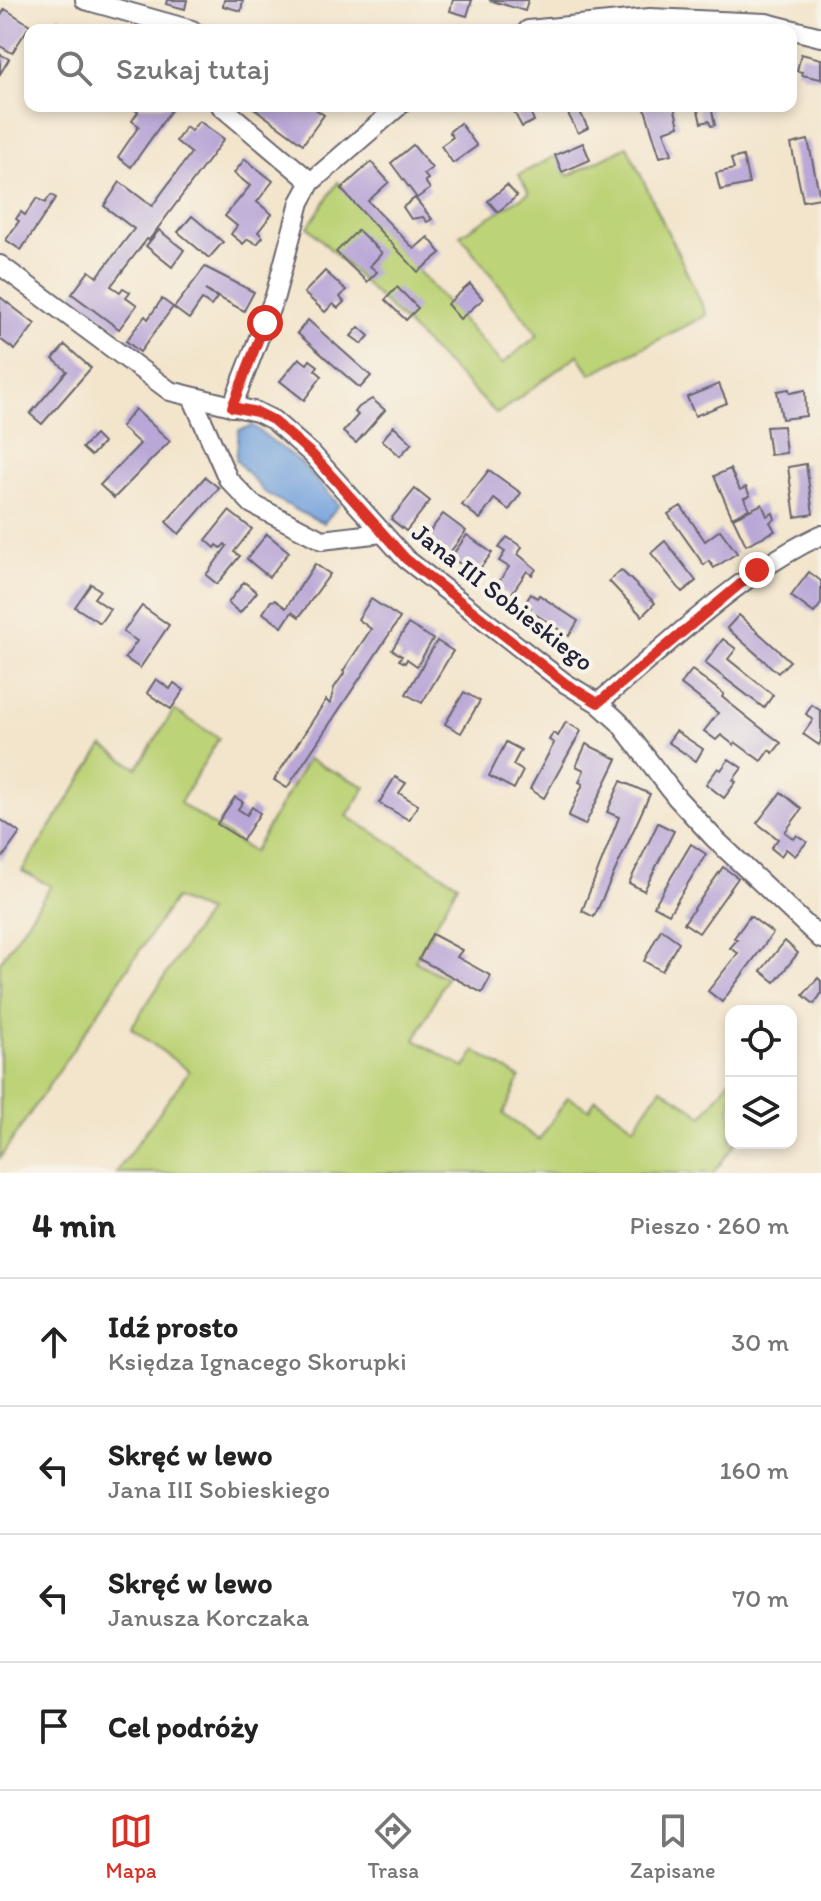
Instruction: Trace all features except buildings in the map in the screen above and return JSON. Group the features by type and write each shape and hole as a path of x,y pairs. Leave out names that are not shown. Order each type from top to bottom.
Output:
{"street":[{"path":"85,0 150,24"},
{"path":"589,24 650,18 770,24"},
{"path":"797,31 821,37"},
{"path":"228,112 311,182"},
{"path":"232,407 275,296 300,202 311,182 392,112"},
{"name":"Jana III Sobieskiego","path":"0,265 170,391 257,412 288,433 313,455 406,559 565,683 598,703 637,741 677,798 714,838 821,939"},
{"path":"192,397 228,479 252,504 322,540 382,533"},
{"path":"598,703 757,570 792,548 821,535"}],"green space":[{"path":"627,146 707,315 591,374 578,355 497,414 308,227 338,182 502,364 538,335 460,235 529,193 519,175 555,156 568,176"},
{"path":"174,710 219,738 180,803 253,852 308,759 366,787 347,816 458,884 415,961 446,978 415,1040 465,1068 475,1051 520,1078 503,1114 539,1140 568,1097 589,1109 596,1099 634,1127 661,1088 703,1116 725,1086 725,1149 731,1149 713,1173 116,1173 189,1071 131,1028 207,912 175,898 0,1158 0,962 51,886 22,871 103,746 137,768"}],"water":[{"path":"253,426 300,462 339,505 324,523 264,492 236,460 239,430"}],"route":[{"path":"265,323 232,407 257,412 273,420 313,455 406,559 565,683 598,703 757,570"}]}
